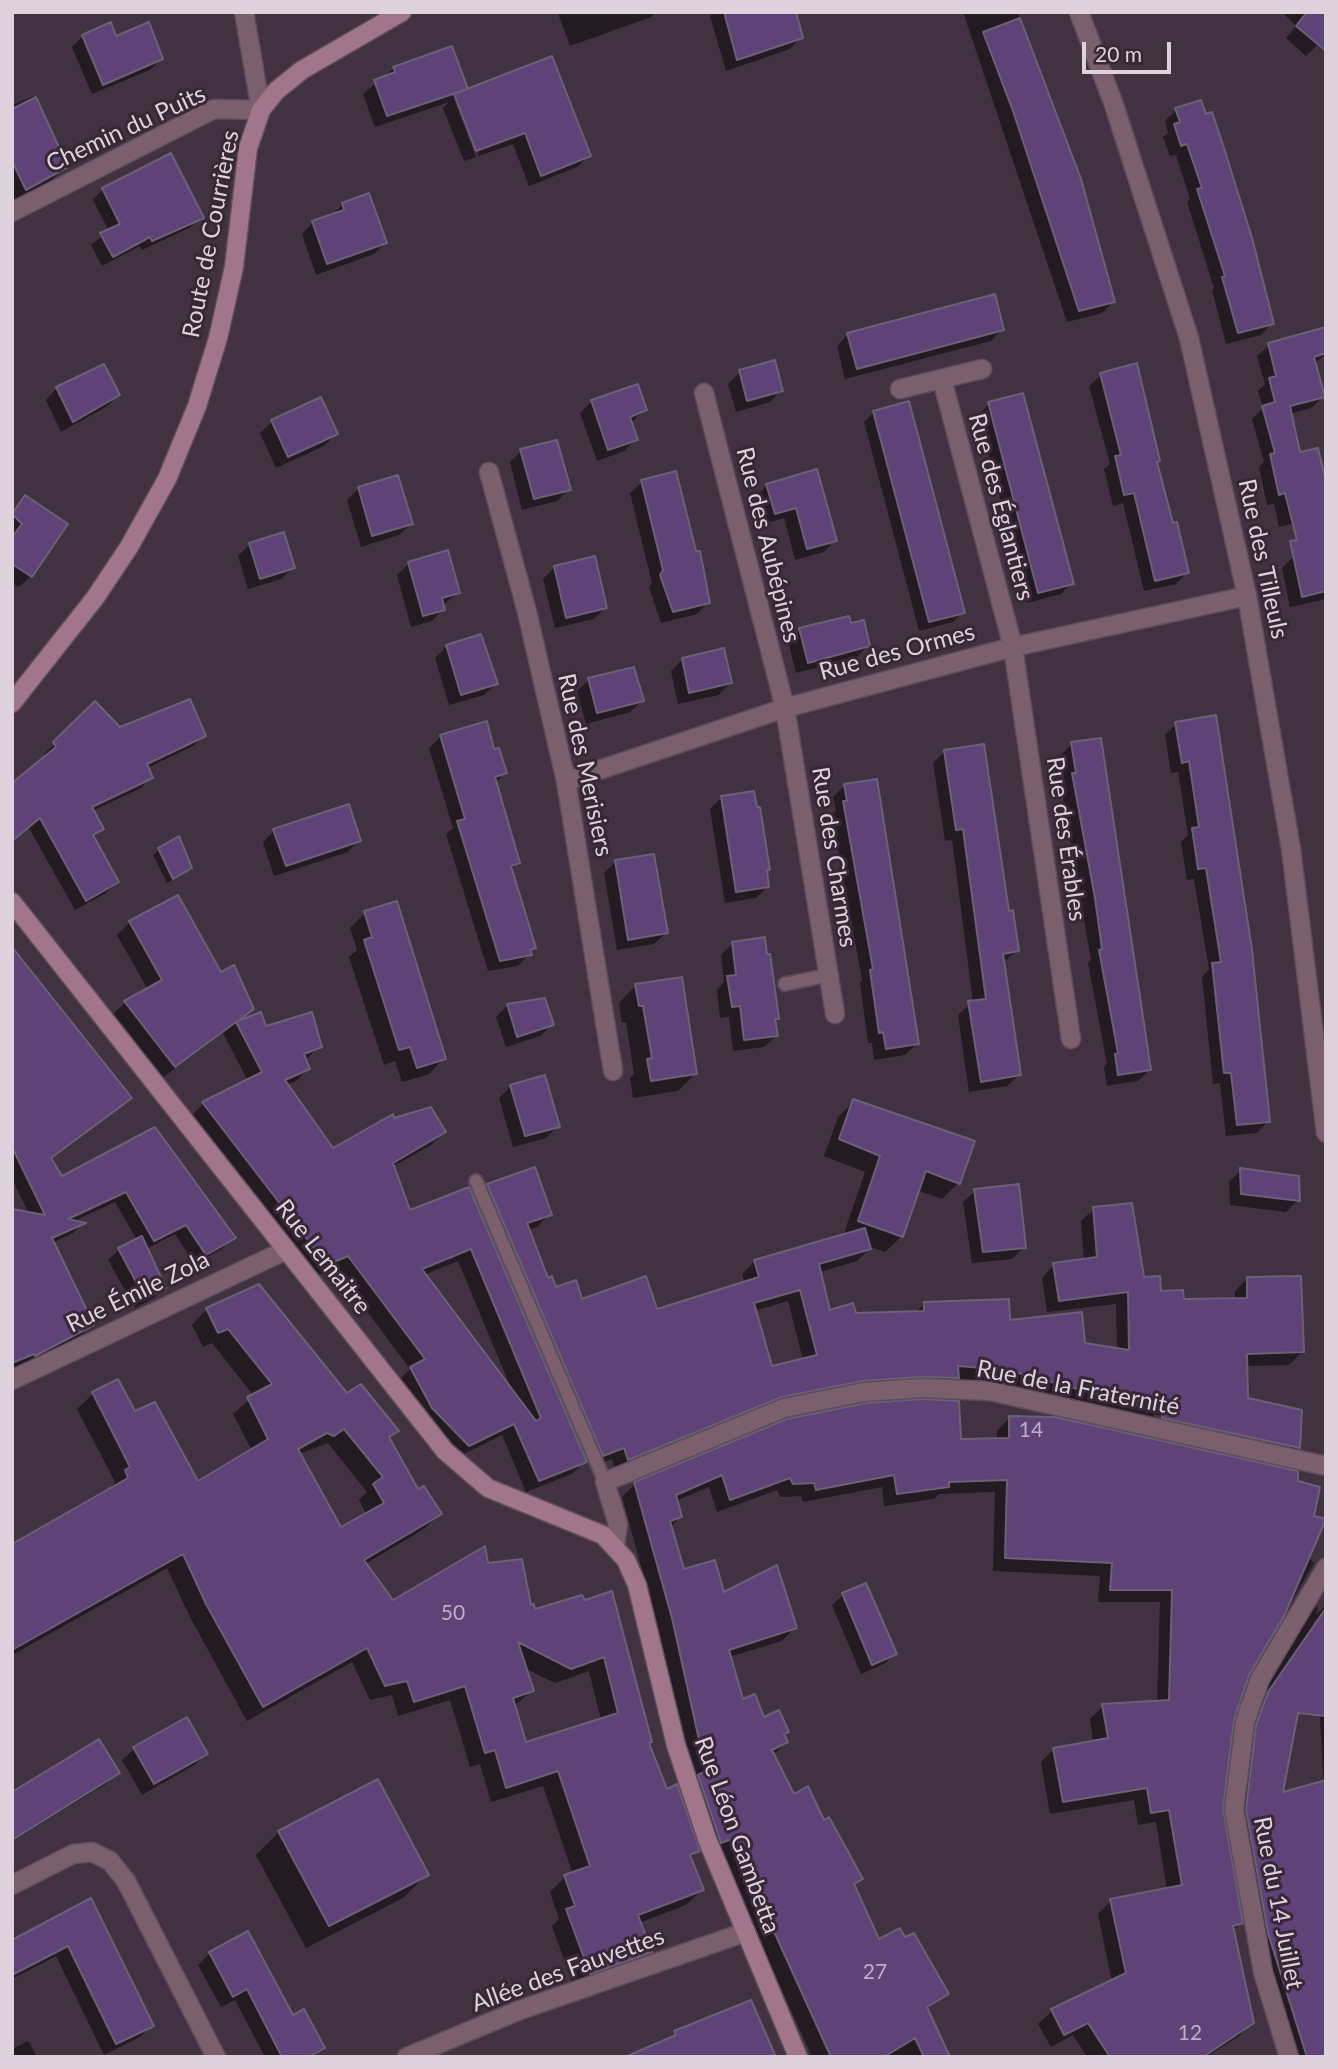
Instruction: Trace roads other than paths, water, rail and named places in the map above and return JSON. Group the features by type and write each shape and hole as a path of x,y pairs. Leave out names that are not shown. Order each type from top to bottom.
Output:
{"street":[{"name":"Route de Courrières","path":"12,703 95,598 129,547 172,467 197,406 218,338 234,267 248,148 261,110 244,12"},
{"path":"261,110 302,70 402,12"},
{"name":"Rue des Tilleuls","path":"1079,12 1114,105 1189,338 1247,596 1291,849 1326,1133"},
{"name":"Chemin du Puits","path":"12,212 214,109 261,110"},
{"path":"900,389 982,369"},
{"name":"Rue des Églantiers","path":"942,379 1013,647"},
{"name":"Rue des Aubépines","path":"704,393 785,708"},
{"name":"Rue des Merisiers","path":"489,472 527,612 566,781 613,1071"},
{"name":"Rue des Ormes","path":"566,781 785,708 1013,647 1247,596"},
{"name":"Rue des Érables","path":"1013,647 1071,1039"},
{"name":"Rue des Charmes","path":"785,708 835,1014"},
{"name":"Rue Lemaitre","path":"12,902 421,1423 470,1474 488,1488 603,1535 615,1545"},
{"name":"Rue Émile Zola","path":"12,1380 286,1250"},
{"name":"Rue de la Fraternité","path":"605,1482 783,1408 864,1392 923,1388 1003,1394 1326,1466"},
{"path":"605,1482 618,1524 615,1545"},
{"name":"Rue Léon Gambetta","path":"615,1545 637,1585 676,1745 707,1839 798,2057"},
{"name":"Rue du 14 Juillet","path":"1289,2057 1263,1972 1234,1809 1245,1722 1260,1679 1326,1568"},
{"path":"12,1885 73,1854 92,1852 110,1861 127,1881 216,2057"},
{"name":"Allée des Fauvettes","path":"407,2057 520,2010 747,1932"}],"lane":[{"path":"785,984 829,975"},
{"path":"476,1181 605,1482"}]}
